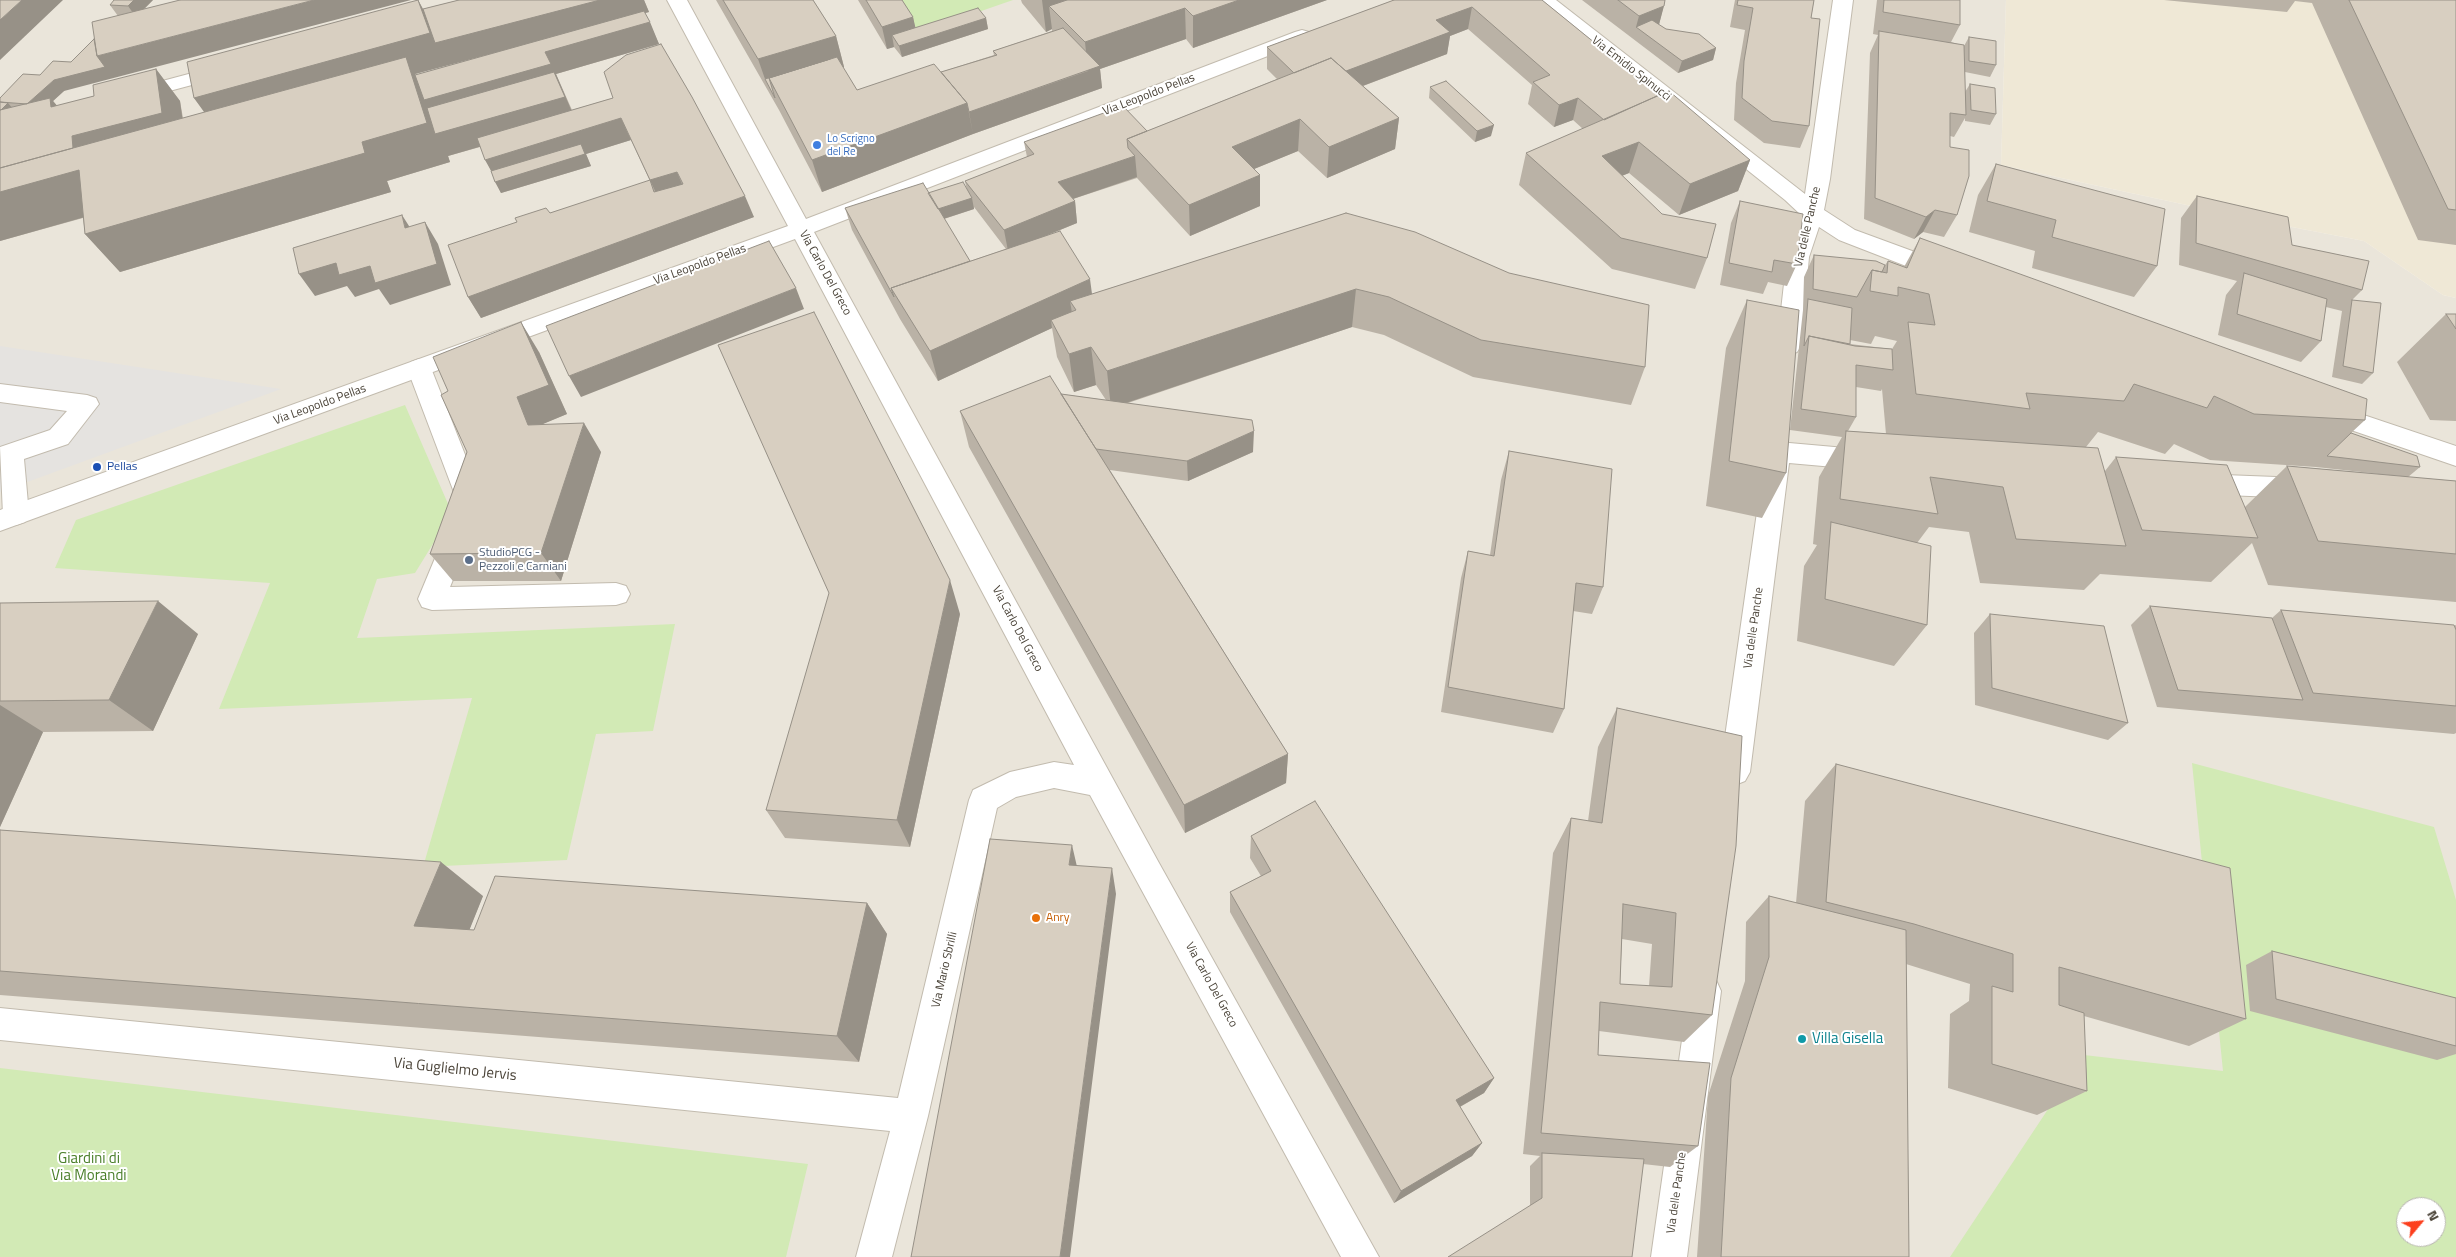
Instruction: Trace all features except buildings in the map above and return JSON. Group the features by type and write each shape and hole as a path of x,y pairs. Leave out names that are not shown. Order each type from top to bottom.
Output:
{"street":[{"name":"Via Carlo Del Greco","path":"677,0 1100,783 1361,1257"},
{"name":"Via Emidio Spinucci","path":"1544,0 1793,195 1812,213 1847,235 1965,279"},
{"name":"Via delle Panche","path":"1786,373 1798,257 1812,213 1843,0"},
{"name":"Via Leopoldo Pellas","path":"8,518 801,229 1323,29"},
{"path":"116,99 240,66"},
{"path":"419,368 471,503 432,598 616,594"},
{"path":"0,393 87,404 60,437 6,455 8,518"},
{"path":"2307,405 2456,456"},
{"name":"Via delle Panche","path":"1732,796 1781,422"},
{"path":"1778,452 1886,462"},
{"path":"2172,483 2328,489"},
{"name":"Via Mario Sbrilli","path":"874,1257 911,1116 984,800 1010,785 1054,775 1100,783"},
{"name":"Via delle Panche","path":"1669,1257 1709,962"},
{"name":"Via Guglielmo Jervis","path":"0,1024 911,1116"}],"shaded area":[{"path":"0,0 2006,0 2001,165 2261,221 2364,241 2443,295 2456,298 2456,1257 0,1257"},
{"path":"2006,0 2456,0 2456,298 2443,295 2364,241 2261,221 2001,165"},
{"path":"0,346 281,389 0,492"}],"green space":[{"path":"897,0 1013,0 918,33"},
{"path":"405,405 452,513 415,573 377,579 357,638 675,624 653,731 596,734 567,860 423,867 472,698 219,709 270,583 55,568 76,520"},
{"path":"2192,763 2434,827 2456,900 2456,1257 1950,1257 2084,1055 2223,1071"},
{"name":"Giardini di Via Morandi","path":"0,1068 808,1164 786,1257 0,1257"}],"place":[{"name":"Lo Scrigno del Re","path":"817,145"},
{"name":"Pellas","path":"97,467"},
{"name":"StudioPCG - Pezzoli e Carniani","path":"469,560"},
{"name":"Anry","path":"1036,918"},
{"name":"Villa Gisella","path":"1802,1039"}]}
